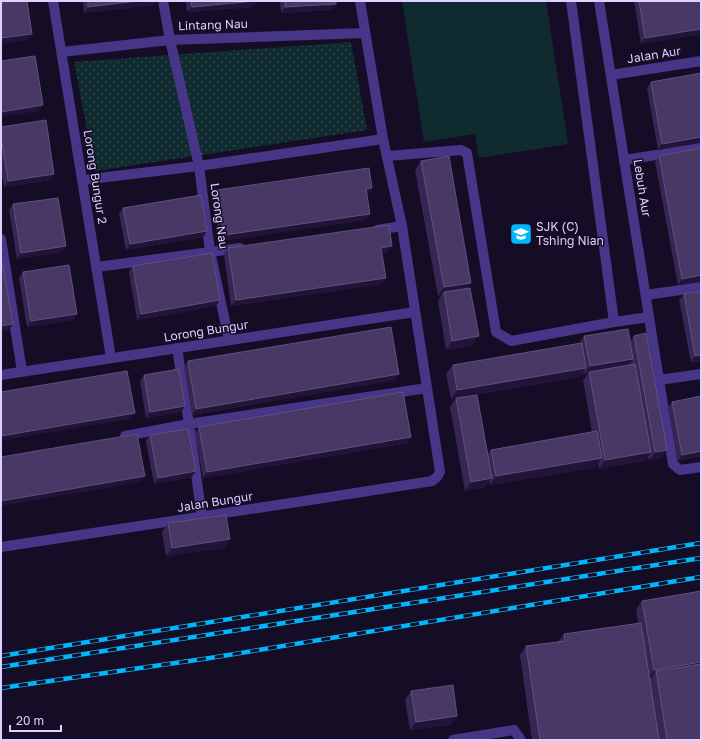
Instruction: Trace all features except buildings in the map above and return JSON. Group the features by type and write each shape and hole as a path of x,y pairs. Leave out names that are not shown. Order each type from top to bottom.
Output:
{"street":[{"name":"Lorong Bungur 2","path":"53,1 111,358"},
{"name":"Lorong Nau","path":"162,1 199,166 210,251 229,340"},
{"path":"119,437 189,424 428,388 402,226 383,139 360,1"},
{"path":"571,1 614,322"},
{"name":"Lebuh Aur","path":"599,1 659,380 674,464 680,470 701,466"},
{"name":"Lintang Nau","path":"62,52 170,40 365,33"},
{"name":"Jalan Aur","path":"610,75 701,61"},
{"path":"82,180 199,166 383,139"},
{"path":"624,160 701,148"},
{"path":"387,156 461,150 467,153 496,332 511,341 649,317"},
{"path":"364,231 402,226"},
{"path":"1,239 22,372"},
{"path":"96,267 249,246"},
{"path":"646,295 701,287"},
{"name":"Lorong Bungur","path":"1,375 415,312"},
{"path":"177,348 202,517"},
{"path":"659,380 701,374"},
{"name":"Jalan Bungur","path":"1,547 432,481 440,472 428,388"},
{"path":"453,740 514,730 521,740"}],"green space":[{"path":"402,1 546,1 568,144 479,158 475,134 424,142"},
{"path":"351,42 367,130 95,171 74,62"}],"railway":[{"path":"1,656 701,543"},
{"path":"1,667 701,558"},
{"path":"1,688 210,658 701,577"}],"place":[{"name":"SJK (C) Tshing Nian","path":"521,234"}]}
